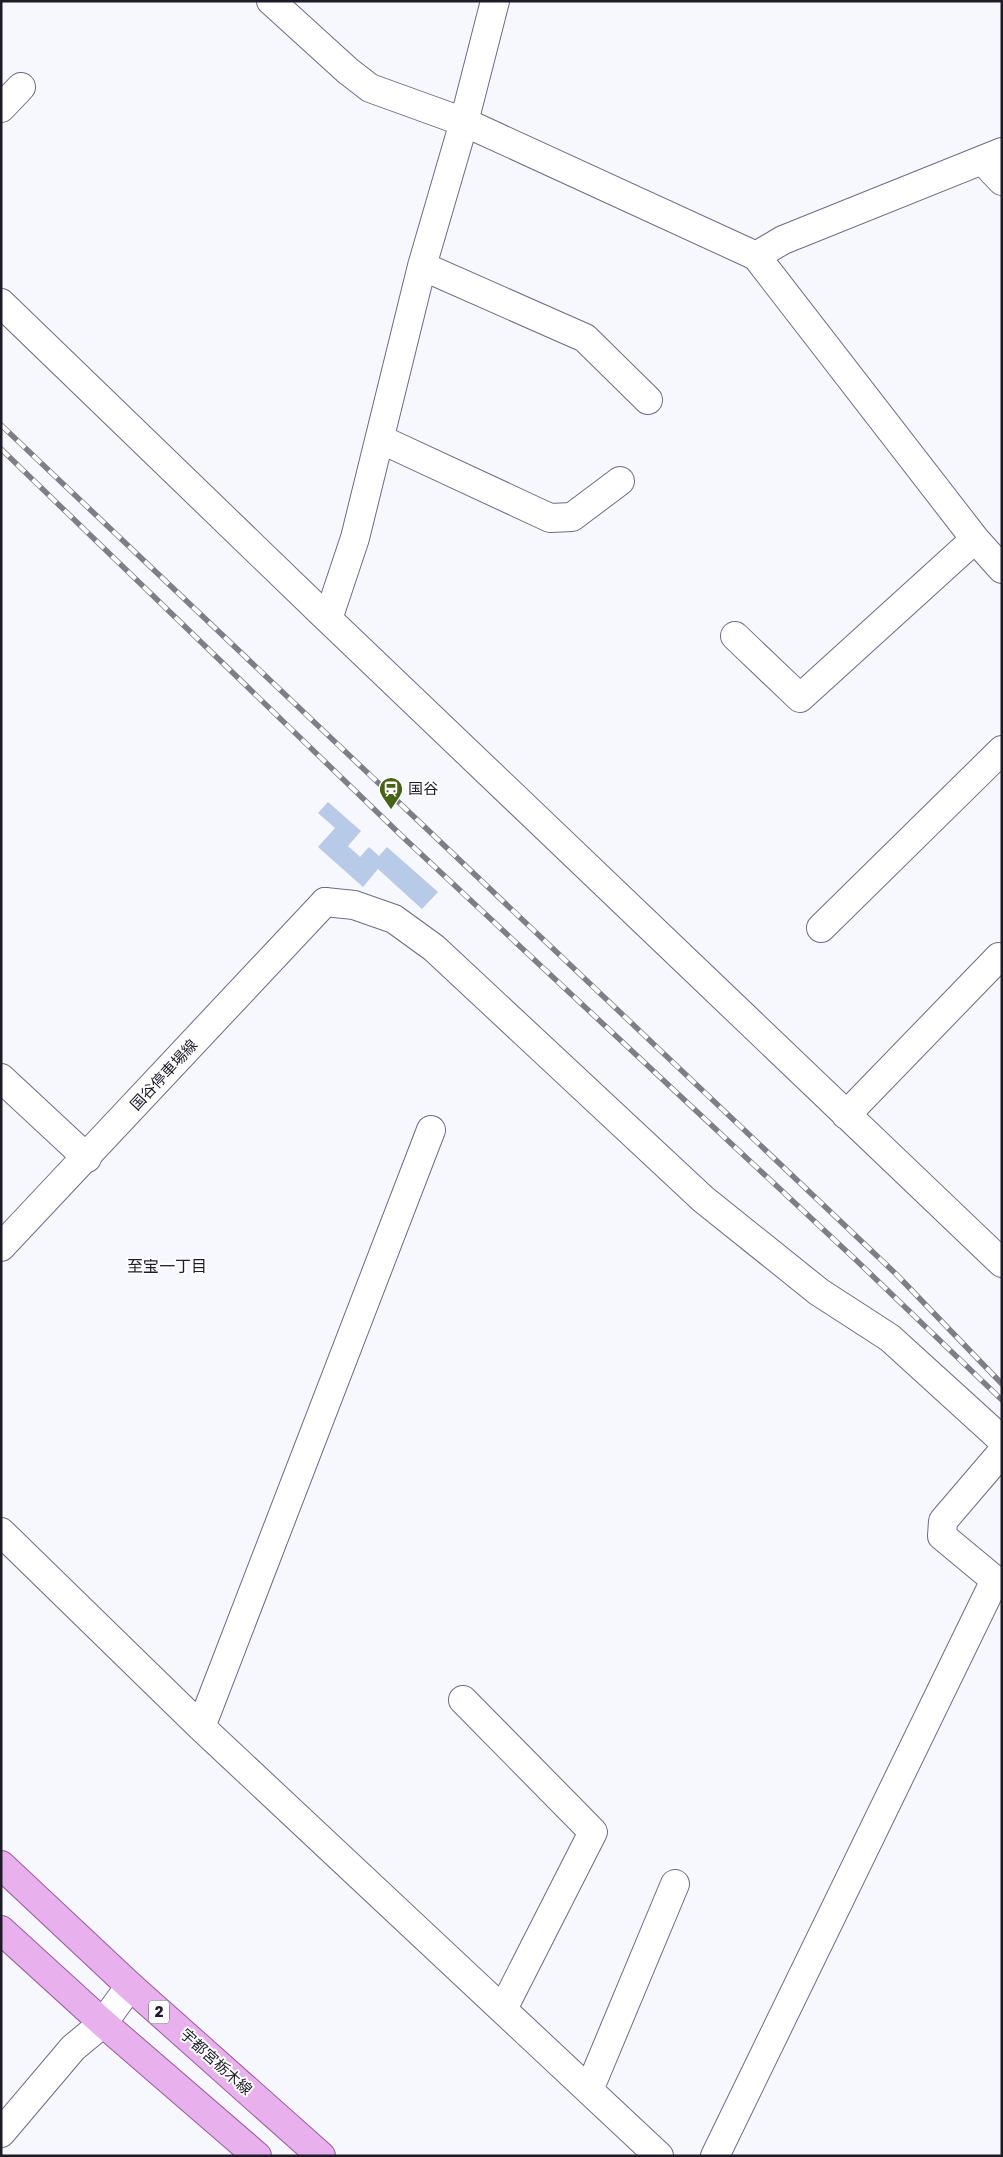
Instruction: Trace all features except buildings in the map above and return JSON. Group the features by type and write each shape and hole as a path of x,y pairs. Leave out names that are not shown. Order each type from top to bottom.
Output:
{"main road":[{"name":"宇都宮栃木線","path":"1,1865 130,1986 321,2156"},
{"path":"1,1930 257,2156"}],"street":[{"path":"271,1 348,71 370,88 464,122 756,256 975,539 1002,569"},
{"path":"328,619 355,538 422,266 464,122 495,1"},
{"path":"1,108 21,87"},
{"path":"756,256 783,240 992,156 1002,180"},
{"path":"422,266 585,338 648,400"},
{"path":"1,303 328,619 1002,1263"},
{"path":"380,439 550,518 572,517 620,481"},
{"path":"735,636 800,698 975,539"},
{"path":"821,928 1002,750"},
{"name":"国谷停車場線","path":"1,1247 87,1158 325,902 354,905 394,919 434,948 703,1199 819,1292 890,1338 1002,1440"},
{"path":"846,1115 998,957"},
{"path":"1,1078 87,1158"},
{"path":"201,1727 431,1130"},
{"path":"715,2156 995,1580 942,1536 943,1521 1002,1452"},
{"path":"1,1532 201,1727 659,2156"},
{"path":"463,1700 593,1832 504,2009"},
{"path":"589,2090 676,1884"},
{"path":"1,2133 73,2048 103,2022 130,1986"}],"railway":[{"path":"1,425 896,1274 1002,1384"},
{"path":"1,449 406,840 857,1261 1002,1400"}],"place":[{"name":"国谷","path":"391,810"}],"district":[{"name":"至宝一丁目","path":"167,1266"}]}
